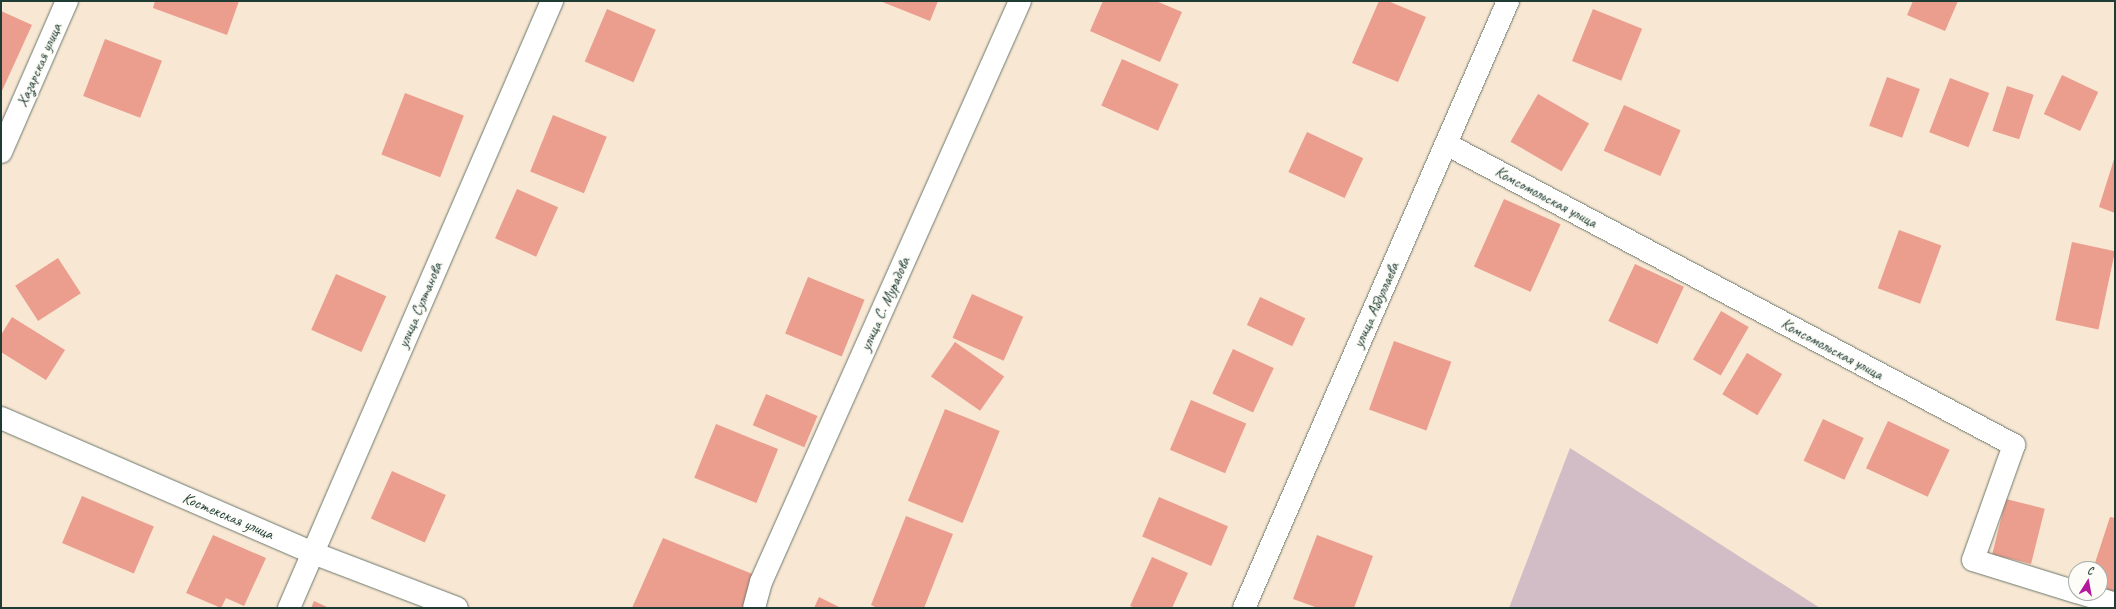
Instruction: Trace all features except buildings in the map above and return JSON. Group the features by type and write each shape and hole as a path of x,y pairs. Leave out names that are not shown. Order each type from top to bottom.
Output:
{"street":[{"name":"Хазарская улица","path":"1,152 67,1"},
{"name":"улица Султанова","path":"288,608 552,1"},
{"name":"улица С. Мурадова","path":"754,608 765,574 1020,1"},
{"name":"улица Абдуллаева","path":"1244,608 1508,1"},
{"name":"Комсомольская улица","path":"1446,144 2014,445 1973,560 2068,590"},
{"name":"Костекская улица","path":"1,418 313,552 457,608"},
{"path":"2105,601 2115,604"}],"shaded area":[{"path":"1570,448 1820,608 1509,608"}]}
